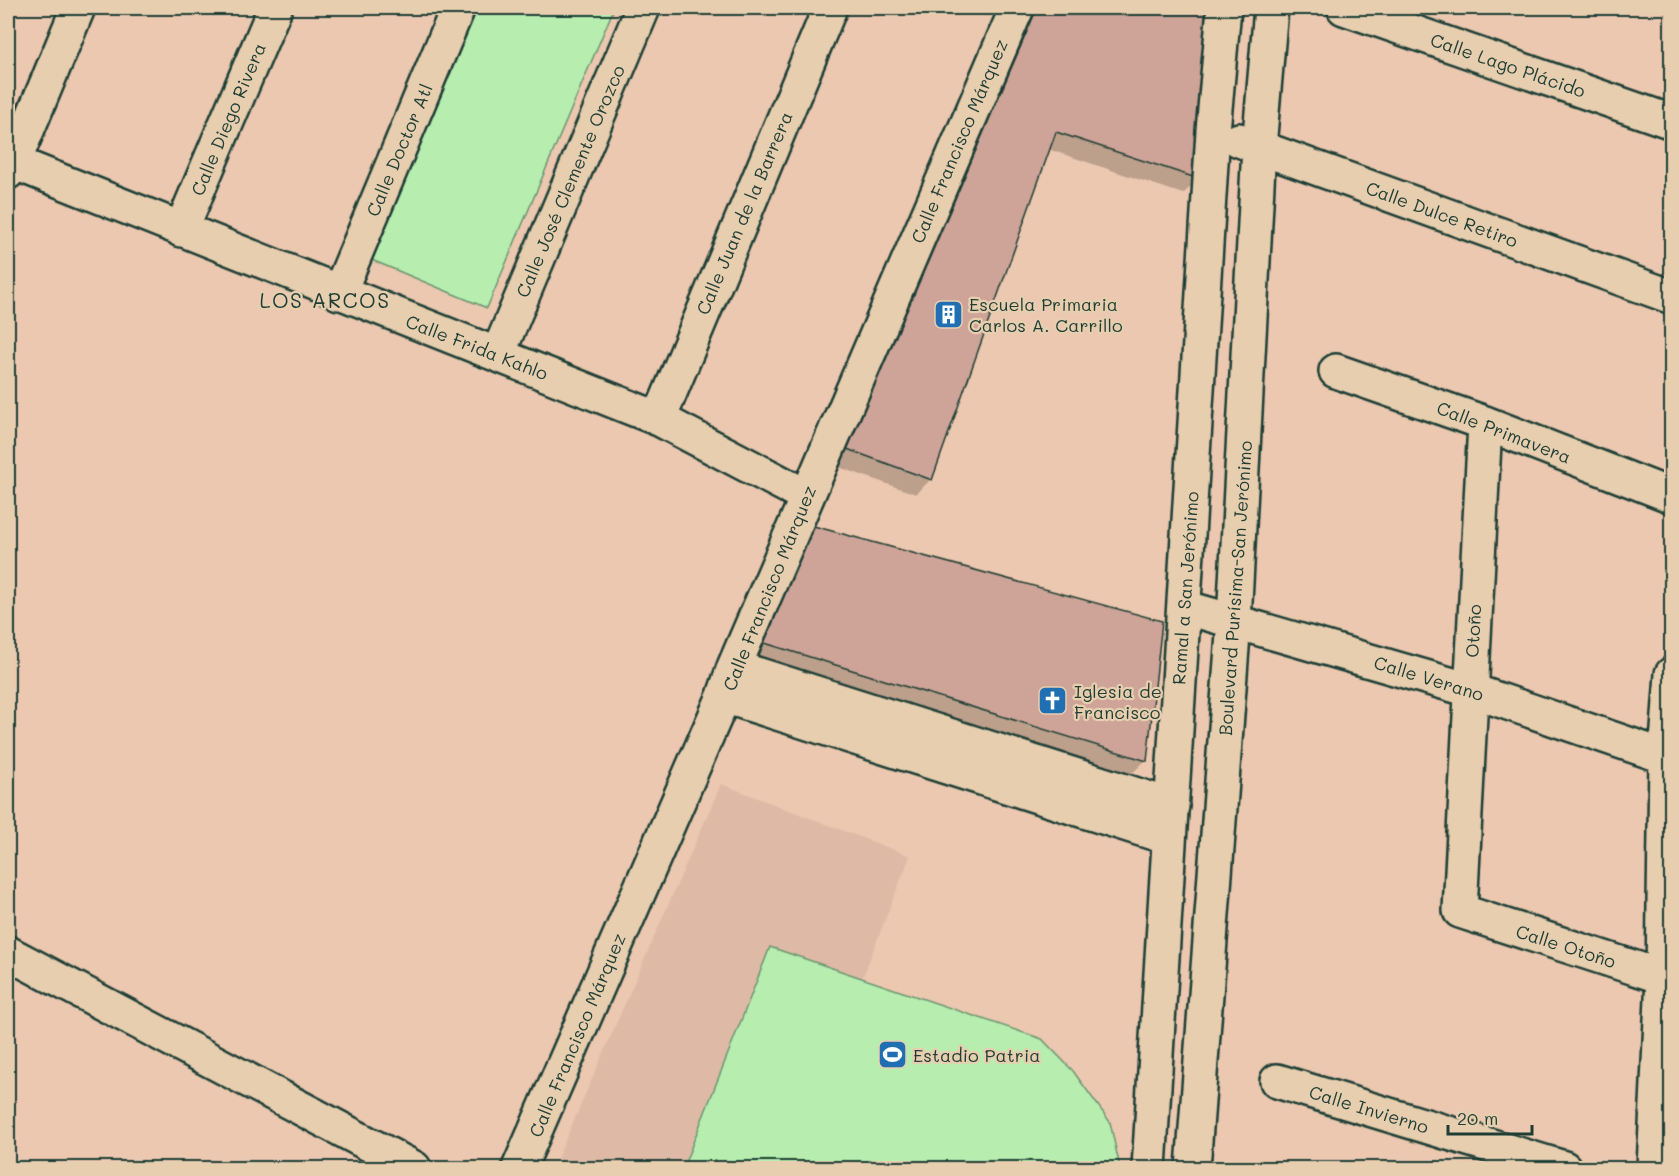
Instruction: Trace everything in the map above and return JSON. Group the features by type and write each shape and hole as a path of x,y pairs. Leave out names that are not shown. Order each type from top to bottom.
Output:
{"street":[{"path":"10,164 78,8"},
{"name":"Calle Diego Rivera","path":"181,230 275,8"},
{"name":"Calle Doctor Atl","path":"339,293 458,8"},
{"name":"Calle José Clemente Orozco","path":"498,354 643,8"},
{"name":"Calle Juan de la Barrera","path":"659,419 830,8"},
{"name":"Calle Francisco Márquez","path":"519,1168 1017,8"},
{"name":"Ramal a San Jerónimo","path":"1149,1168 1214,131 1224,8"},
{"name":"Boulevard Purísima-San Jerónimo","path":"1193,1168 1234,621 1259,147 1270,8"},
{"name":"Calle Lago Plácido","path":"1344,8 1671,122"},
{"name":"Calle Dulce Retiro","path":"1214,131 1671,297"},
{"name":"Calle Frida Kahlo","path":"10,164 659,419 806,496"},
{"name":"Calle Primavera","path":"1336,371 1485,423 1671,496"},
{"name":"Otoño","path":"1460,911 1485,423"},
{"name":"Calle Verano","path":"1184,607 1470,690 1669,758"},
{"path":"1654,1168 1667,979 1671,674"},
{"path":"729,682 1171,822"},
{"name":"Calle Otoño","path":"1460,911 1667,979"},
{"path":"8,953 414,1168"},
{"name":"Calle Invierno","path":"1277,1081 1564,1168"}],"shaded area":[{"path":"721,784 910,856 862,979 770,947 683,1168 553,1168"}],"green space":[{"path":"473,8 614,8 487,308 367,258"},
{"name":"Estadio Patria","path":"770,947 1042,1039 1073,1071 1110,1122 1120,1168 683,1168"}],"building":[{"name":"Escuela Primaria Carlos A. Carrillo","path":"1037,8 1211,8 1199,179 1056,132 932,480 847,449"},
{"name":"Iglesia de Francisco","path":"810,525 1162,621 1147,761 758,641"}],"place":[{"name":"Escuela Primaria Carlos A. Carrillo","path":"948,314"},
{"name":"Iglesia de Francisco","path":"1053,701"},
{"name":"Estadio Patria","path":"892,1055"}],"district":[{"name":"LOS ARCOS","path":"325,299"}]}
